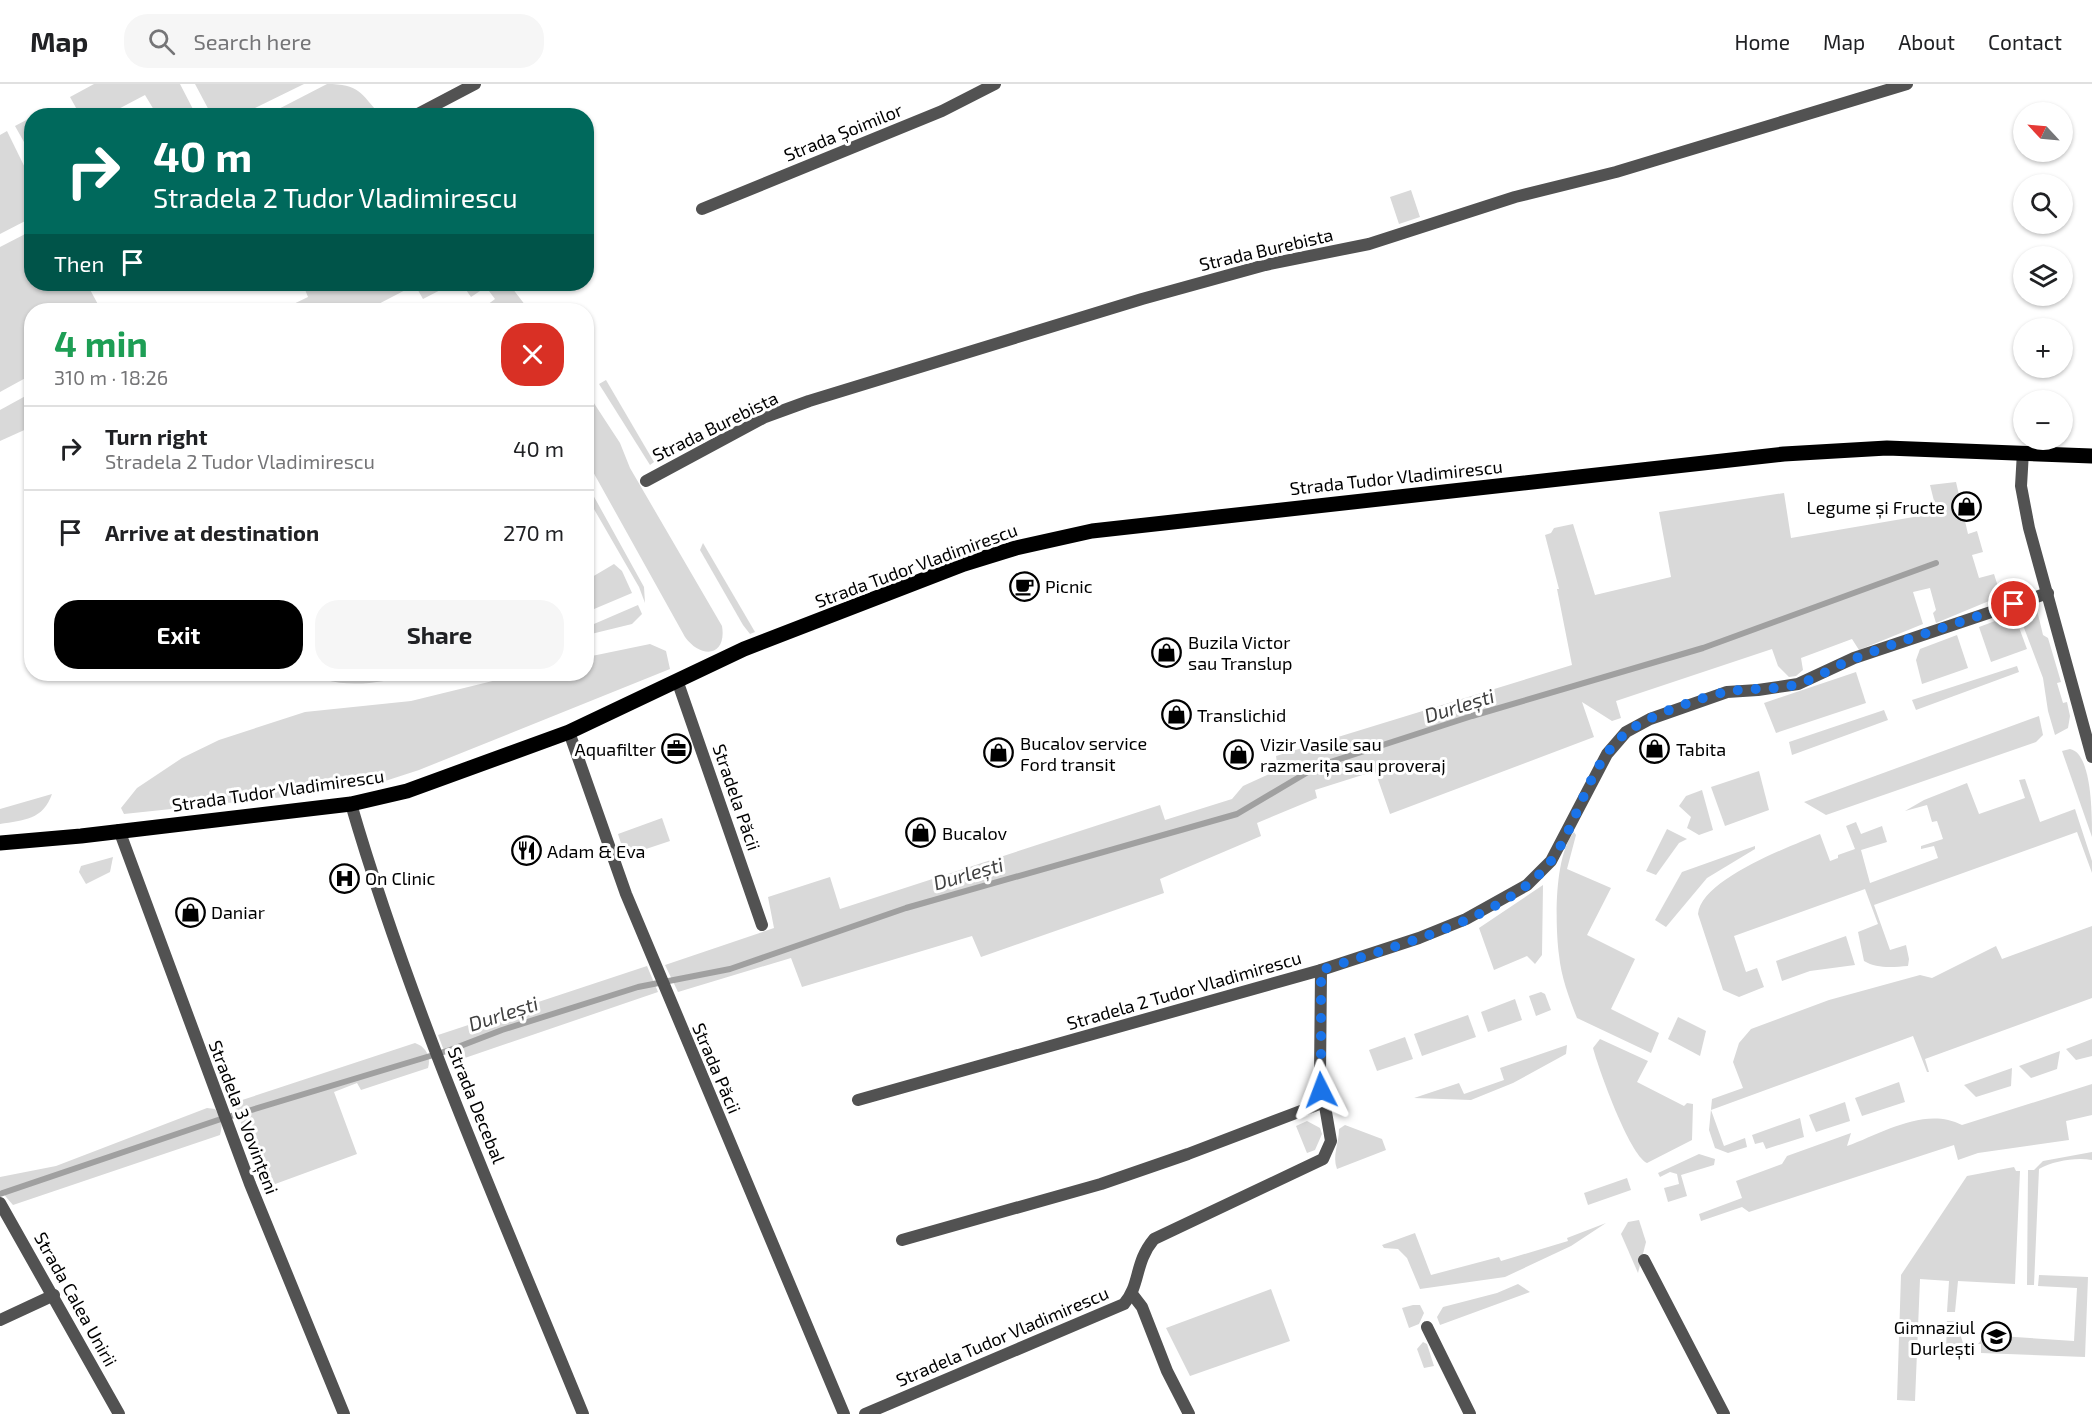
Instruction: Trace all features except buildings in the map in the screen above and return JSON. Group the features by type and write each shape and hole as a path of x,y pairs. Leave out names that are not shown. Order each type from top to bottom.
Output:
{"main road":[{"name":"Strada Tudor Vladimirescu","path":"0,843 351,804 444,780 569,732 744,649 964,564 1016,548 1092,531 1237,512 1454,492 1784,454 1887,448 2092,456"}],"street":[{"path":"429,108 475,84"},
{"name":"Strada Șoimilor","path":"702,209 932,115 995,84"},
{"name":"Strada Burebista","path":"646,481 765,417 809,401 1142,298 1265,265 1369,244 1515,197 1616,172 1907,84"},
{"path":"2023,452 2021,486 2029,528 2092,757"},
{"name":"Stradela 2 Tudor Vladimirescu","path":"858,1100 1321,970 1419,938 1466,919 1527,885 1551,861 1607,754 1626,732 1650,718 1727,692 1798,684 1854,658 2048,593"},
{"name":"Stradela Păcii","path":"677,680 762,926"},
{"name":"Strada Păcii","path":"569,732 626,894 844,1414"},
{"name":"Strada Decebal","path":"351,804 371,873 431,1040 583,1414"},
{"name":"Stradela 3 Vovințeni","path":"118,830 230,1132 344,1414"},
{"name":"Stradela Tudor Vladimirescu","path":"865,1414 1124,1304 1132,1294 1143,1252 1154,1239 1323,1159 1331,1141 1322,1103 1319,1043 1321,970"},
{"path":"902,1240 1101,1184 1188,1155 1322,1103"},
{"name":"Strada Calea Unirii","path":"0,1203 54,1295 119,1414"},
{"path":"1644,1260 1724,1414"},
{"path":"1132,1294 1142,1307 1167,1371 1189,1414"},
{"path":"0,1320 54,1295"},
{"path":"1427,1327 1470,1414"}],"shaded area":[{"path":"94,84 180,84 192,108 153,108 145,95 120,108 76,108 70,97"},
{"path":"195,84 304,84 255,108 208,108"},
{"path":"327,84 338,84 358,91 374,108 281,108"},
{"path":"24,121 24,142 15,126"},
{"path":"7,131 24,166 24,222 0,234 0,135"},
{"path":"1411,190 1420,217 1399,224 1390,197"},
{"path":"24,235 24,291 91,291 97,303 24,303 24,379 0,392 0,247"},
{"path":"306,291 403,291 380,303 296,303 308,297"},
{"path":"418,291 438,291 423,299"},
{"path":"467,291 480,291 471,297"},
{"path":"489,291 514,291 524,303 490,303 495,299"},
{"path":"606,380 654,462 650,465 599,384"},
{"path":"24,397 24,430 0,441 0,410"},
{"path":"594,403 620,443 630,468 722,626 721,644 717,649 711,651 698,649 685,637 594,474"},
{"path":"1956,482 1968,534 1977,531 1983,552 1972,555 1979,578 1994,574 2001,596 1936,623 1933,613 1936,610 1930,588 1913,592 1923,624 1859,650 1852,639 1801,658 1803,670 1796,676 1789,677 1778,666 1772,649 1616,701 1621,718 1612,721 1582,702 1594,737 1390,814 1375,771 1315,790 1317,798 1257,823 1261,836 1160,879 1164,893 981,957 972,936 802,987 791,958 678,992 665,965 774,928 768,897 830,877 840,909 1160,805 1165,820 1232,799 1243,786 1278,770 1276,756 1572,665 1557,589 1559,589 1545,535 1551,533 1554,528 1573,524 1595,595 1671,577 1659,512 1784,493 1791,538 1937,513 1930,485"},
{"path":"594,497 644,587 645,603 639,587 594,509"},
{"path":"703,543 755,632 750,634 743,625 700,550"},
{"path":"614,564 622,571 632,593 594,609 594,576"},
{"path":"638,605 642,614 632,624 594,633 594,624"},
{"path":"2037,610 2043,635 2048,638 2061,682 2057,683 2063,703 2067,702 2070,716 2068,728 2055,735 2048,711 2043,678 2018,612"},
{"path":"2014,614 2027,649 1991,662 1979,627"},
{"path":"1957,635 1968,668 1922,684 1916,660 1920,649"},
{"path":"650,644 666,651 670,669 419,770 379,783 289,791 285,797 124,814 121,808 137,788 182,758 219,740 305,712 411,701 492,681 594,681 594,656"},
{"path":"2017,666 2019,672 1916,710 1912,700"},
{"path":"1856,672 1866,703 1776,733 1764,703"},
{"path":"331,681 383,681 368,683"},
{"path":"1884,710 1888,720 1792,755 1789,742"},
{"path":"2039,716 2043,735 2036,742 1826,815 1804,802"},
{"path":"2070,749 2077,753 2083,761 2087,773 2091,801 2092,837 2062,751"},
{"path":"1759,771 1769,810 1725,826 1711,787"},
{"path":"2025,779 2040,822 2075,809 2092,861 2092,873 2077,832 1874,905 1890,950 1906,945 1908,966 1880,966 1864,961 1858,932 1878,924 1865,889 1734,936 1746,972 1757,968 1764,987 1739,997 1723,990 1698,914 1703,901 1714,888 1730,876 1769,855 1820,834 1830,861 1838,858 1838,855 1855,849 1846,826 1856,822 1861,834 1882,826 1887,842 1861,850 1870,883 1938,858 1934,846 1921,849 1921,846 1943,839 1937,821 1932,822 1927,805 1905,811 1924,800 1967,783 1979,814 2025,798 2019,780"},
{"path":"1702,790 1713,830 1699,835 1687,828 1691,817 1679,806 1686,796"},
{"path":"52,794 48,803 38,814 25,820 0,824 0,809"},
{"path":"662,818 670,841 625,856 618,834"},
{"path":"1667,829 1687,839 1679,843 1656,875 1646,871"},
{"path":"1574,832 1576,835 1567,869 1611,888 1587,935 1635,959 1611,1009 1659,1033 1651,1053 1577,1018 1568,995 1560,963 1557,909 1559,873 1567,843"},
{"path":"1755,846 1755,849 1707,878 1666,927 1655,920 1682,872"},
{"path":"113,857 110,872 86,884 79,872 81,866"},
{"path":"1543,885 1542,955 1535,964 1527,956 1494,970 1479,928"},
{"path":"2092,926 2092,998 1925,1059 1929,1072 1927,1072 1913,1036 1711,1110 1724,1146 1745,1138 1747,1147 1728,1153 1715,1148 1709,1130 1712,1099 1743,1088 1733,1062 1739,1043 1751,1029 1829,1000 1920,975 1932,978 1996,946 2002,959"},
{"path":"1846,936 1855,965 1810,971 1782,981 1776,961"},
{"path":"647,966 658,992 459,1060 456,1055 446,1056 438,1035"},
{"path":"1541,992 1545,994 1551,1010 1536,1016 1529,996"},
{"path":"1515,999 1522,1020 1488,1032 1481,1012"},
{"path":"1468,1015 1476,1037 1422,1056 1414,1034"},
{"path":"1678,1017 1706,1031 1700,1056 1668,1039"},
{"path":"1405,1037 1413,1059 1377,1071 1369,1050"},
{"path":"1600,1039 1648,1061 1637,1082 1684,1106 1687,1103 1693,1104 1692,1140 1647,1163 1640,1156 1624,1128 1596,1059 1593,1048"},
{"path":"2092,1039 2092,1056 2076,1060 2066,1049"},
{"path":"415,1043 423,1047 427,1053 428,1068 361,1090 357,1083 334,1092 357,1154 267,1187 233,1103"},
{"path":"1567,1045 1566,1054 1513,1083 1471,1100 1414,1098 1459,1083 1464,1094 1504,1080 1500,1068"},
{"path":"2060,1051 2057,1069 2031,1078 2019,1066"},
{"path":"2012,1068 2011,1086 1976,1097 1964,1085"},
{"path":"1899,1082 1905,1102 1862,1116 1855,1098"},
{"path":"2092,1084 2092,1115 2066,1121 2069,1140 1978,1153 1958,1160 1954,1145 1749,1212 1742,1207 1701,1221 1699,1214 1742,1198 1736,1181 1782,1164 1787,1156 1851,1133 1847,1146 1919,1120 1933,1118 1962,1125"},
{"path":"1845,1102 1850,1121 1816,1132 1809,1115"},
{"path":"207,1108 215,1109 219,1116 222,1125 220,1135 13,1205 0,1190 0,1177 56,1166"},
{"path":"1800,1118 1804,1137 1766,1149 1763,1142 1755,1144 1752,1135"},
{"path":"1307,1121 1320,1128 1322,1134 1315,1150 1307,1153 1296,1126"},
{"path":"1345,1125 1382,1139 1386,1150 1337,1169 1335,1154 1339,1129"},
{"path":"2092,1152 2092,1160 2065,1160 2039,1169 2034,1285 2027,1285 2028,1170 2034,1170 2043,1161"},
{"path":"1699,1154 1715,1159 1714,1165 1681,1175 1687,1196 1668,1202 1664,1188 1679,1184 1677,1174 1670,1172 1660,1177 1658,1173"},
{"path":"2014,1167 2016,1171 2020,1171 2015,1284 1958,1281 1955,1312 1947,1312 1949,1281 1920,1279 1915,1401 1897,1400 1901,1275 1967,1176"},
{"path":"1627,1178 1631,1190 1588,1205 1584,1193"},
{"path":"1639,1220 1646,1242 1638,1273 1621,1234 1628,1222"},
{"path":"1606,1223 1571,1246 1505,1277 1420,1289 1407,1258 1398,1249 1384,1248 1382,1245 1415,1233 1431,1275 1499,1257 1501,1261 1568,1241 1567,1238"},
{"path":"2039,1275 2088,1277 2085,1357 1981,1353 1981,1344 1978,1344 1985,1335 2074,1341 2077,1288 2038,1286"},
{"path":"1518,1284 1530,1292 1440,1325 1437,1317 1443,1307 1497,1293"},
{"path":"1271,1289 1290,1341 1190,1376 1166,1328"},
{"path":"1420,1305 1424,1313 1419,1324 1409,1328 1402,1308"},
{"path":"1947,1321 1956,1321 1963,1343 1963,1353 1946,1352"},
{"path":"1423,1342 1427,1344 1434,1366 1424,1368 1417,1349"}],"waterway":[{"name":"Durlești","path":"0,1194 218,1120 450,1050 502,1030 638,987 730,969 906,908 1237,814 1318,766 1472,716 1703,648 1936,563"}],"place":[{"name":"Legume și Fructe","path":"1966,507"},
{"name":"Picnic","path":"1024,586"},
{"name":"Buzila Victor sau Translup","path":"1167,652"},
{"name":"Translichid","path":"1176,715"},
{"name":"Aquafilter","path":"677,749"},
{"name":"Tabita","path":"1655,749"},
{"name":"Bucalov service Ford transit","path":"999,753"},
{"name":"Vizir Vasile sau razmerița sau proveraj","path":"1239,754"},
{"name":"Bucalov","path":"921,833"},
{"name":"Adam & Eva","path":"526,851"},
{"name":"On Clinic","path":"344,878"},
{"name":"Daniar","path":"190,912"},
{"name":"Gimnaziul Durlești","path":"1996,1337"}],"route":[{"path":"1321,1090 1319,1043 1321,970 1419,938 1466,919 1527,885 1551,861 1607,754 1626,732 1650,718 1727,692 1798,684 1854,658 2014,604"}]}
